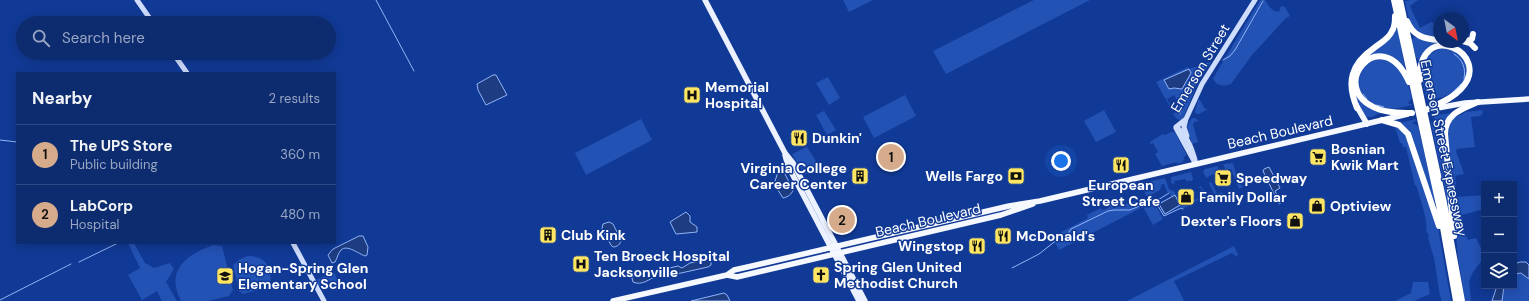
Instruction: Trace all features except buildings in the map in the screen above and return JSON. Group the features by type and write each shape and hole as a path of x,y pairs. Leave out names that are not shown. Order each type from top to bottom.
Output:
{"highway":[{"name":"Emerson Street Expressway","path":"1396,1 1402,12 1439,205 1462,301"},
{"name":"Emerson Street Expressway","path":"1396,1 1419,98"},
{"path":"1367,124 1348,89 1353,72 1359,60 1386,39 1392,31 1395,24 1396,1"},
{"path":"1402,12 1410,28 1415,34 1433,39"},
{"path":"1469,40 1472,39 1473,34"},
{"path":"1469,44 1474,48"},
{"path":"1419,98 1420,70 1422,60 1430,49 1448,45 1456,48 1463,54 1468,63 1469,72 1467,81 1456,94 1426,110"},
{"path":"1412,114 1383,111 1366,102 1359,94 1356,85 1356,76 1359,68 1365,61 1375,57 1383,56 1391,59 1404,71 1419,98"},
{"name":"Beach Boulevard","path":"727,276 737,270 1009,206 1040,201 1426,110 1478,102 1529,99"},
{"path":"1453,264 1445,130 1446,123 1454,114 1478,102"},
{"path":"1382,120 1398,125 1406,131 1410,137 1453,264"},
{"name":"Beach Boulevard","path":"613,301 727,276 737,277 1001,214 1040,201"},
{"name":"Emerson Street Expressway","path":"1453,264 1456,301"}],"main road":[{"path":"137,0 148,16"},
{"path":"705,0 785,153 788,166 834,247 859,301"},
{"name":"Emerson Street","path":"1176,127 1186,119 1202,84 1256,0"},
{"path":"178,60 186,72"},
{"path":"1186,119 1184,128 1196,164"},
{"path":"1176,127 1180,129 1190,145"},
{"path":"1176,127 1187,150 1196,164"},
{"path":"294,244 324,301"},
{"path":"837,253 865,301"}],"shaded area":[{"path":"843,0 873,0 849,12"},
{"path":"1034,0 1090,0 946,74 933,51"},
{"path":"1260,0 1265,0 1274,11 1279,12 1282,6 1285,7 1290,16 1286,18 1252,55 1231,84 1224,86 1217,84 1213,79"},
{"path":"1418,0 1410,6 1420,28 1431,22 1433,23 1433,37 1422,36 1417,33 1411,25 1405,1"},
{"path":"1396,29 1398,31 1405,67 1403,68 1387,55 1362,62 1355,90 1382,112 1372,117 1366,117 1357,103 1354,94 1358,65"},
{"path":"1415,37 1433,41 1433,47 1419,61 1415,56 1411,40"},
{"path":"1444,48 1457,51 1466,62 1467,76 1462,85 1450,95 1449,94 1427,101 1423,84 1423,69 1428,56 1435,51"},
{"path":"1383,58 1397,66 1407,81 1412,98 1408,103 1413,105 1389,109 1383,108 1371,102 1359,90 1362,67 1369,62"},
{"path":"1211,62 1198,82 1183,118 1180,120 1177,119 1173,114 1178,111 1179,104 1174,95 1167,99 1170,107 1156,82 1188,67 1189,69"},
{"path":"1189,69 1191,73 1182,89 1169,89 1164,80"},
{"path":"493,75 496,75 507,95 486,105 478,90 477,84"},
{"path":"828,77 840,98 829,105 816,83"},
{"path":"905,95 916,116 874,138 863,117"},
{"path":"1198,100 1200,100 1205,109 1208,109 1196,114 1195,111"},
{"path":"1104,110 1116,132 1096,142 1084,121"},
{"path":"1482,110 1483,113 1480,116 1471,117 1475,147 1457,149 1456,151 1464,174 1455,176 1457,197 1481,195 1481,210 1462,215 1462,227 1468,240 1476,238 1481,248 1481,262 1473,272 1469,281 1471,301 1465,301 1458,257 1447,128 1454,116 1456,117 1466,112"},
{"path":"824,111 836,130 827,135 816,115"},
{"path":"1452,113 1447,118 1449,209 1431,123 1435,118 1430,116"},
{"path":"1192,118 1199,121 1194,122 1193,125 1198,142 1192,144 1187,126"},
{"path":"641,119 652,140 586,175 575,153"},
{"path":"1416,119 1416,121 1412,123 1418,126 1434,194 1434,205 1411,136 1399,123"},
{"path":"1395,127 1404,131 1438,228 1451,301 1442,301 1440,296 1434,258 1428,238 1429,236 1426,231 1427,227 1423,209 1416,185 1415,186 1406,147 1403,147 1402,143 1400,143"},
{"path":"1175,132 1186,154 1186,156 1183,157 1185,160 1181,161 1185,161 1177,164 1177,162 1162,166 1155,154 1158,152 1153,143 1150,144 1150,142 1163,134 1165,135"},
{"path":"807,147 819,166 809,173 804,174 792,154"},
{"path":"1233,163 1236,174 1243,187 1239,189 1231,169 1225,169 1223,164"},
{"path":"1218,166 1218,171 1206,178 1203,171 1205,169"},
{"path":"1269,167 1280,188 1275,191 1281,203 1279,204 1263,171"},
{"path":"779,169 783,170 793,190 790,195 783,198 774,184"},
{"path":"1191,172 1193,179 1192,181 1186,181 1185,179 1174,181 1175,184 1171,183 1171,177"},
{"path":"1165,178 1169,189 1175,192 1175,195 1182,205 1202,197 1203,194 1202,192 1200,193 1200,191 1202,189 1198,188 1201,186 1206,195 1183,209 1181,206 1164,215 1158,203 1171,197 1164,184 1162,184 1160,190 1147,197 1139,184"},
{"path":"1209,183 1212,183 1217,194 1222,192 1224,196 1235,193 1237,197 1221,204 1216,198"},
{"path":"1175,195 1180,205 1165,214 1159,204"},
{"path":"1135,201 1138,207 1149,201 1154,202 1163,219 1153,225 1143,207 1059,250 1052,237 1088,218 1087,215 1101,208 1102,210 1109,208 1107,203 1110,202 1114,208"},
{"path":"686,212 690,216 690,222 697,227 697,232 676,234 670,222"},
{"path":"609,222 613,224 621,240 620,244 614,247 611,245 602,229 603,224"},
{"path":"359,236 363,236 368,247 367,255 365,256 350,249 344,248 340,251 335,262 332,263 328,255 333,249"},
{"path":"128,244 135,244 145,263 154,268 170,263 174,269 166,282 177,301 162,301 157,291 142,300 128,275 140,268"},
{"path":"213,245 222,246 233,290 229,296 208,301 181,301 175,281 177,272 181,265 194,254"},
{"path":"1234,246 1238,255 1236,256 1232,253 1174,281 1184,300 1127,301"},
{"path":"248,256 260,258 268,265 270,270 270,281 269,287 243,294 239,291 233,265 240,259"},
{"path":"708,259 711,262 711,265 708,267 663,277 661,270 678,266 682,268 690,263"},
{"path":"1526,262 1529,265 1529,279 1521,273 1517,274 1517,263"},
{"path":"334,272 338,281 321,289 316,280"},
{"path":"650,272 657,276 642,283 633,282 632,278 634,276"},
{"path":"1521,273 1529,279 1529,301 1502,301 1504,289 1517,289 1517,274"},
{"path":"1413,282 1428,282 1430,294 1414,301 1395,301 1411,293"},
{"path":"1496,289 1504,289 1502,301 1492,301"},
{"path":"724,293 730,301 691,301"}],"waterway":[{"path":"376,0 414,71"},
{"path":"1223,60 1230,56 1235,50 1263,1"},
{"path":"1454,54 1460,59 1463,65 1465,71 1464,79"},
{"path":"1180,114 1200,69 1207,64"},
{"path":"1452,93 1461,84"},
{"path":"1363,94 1367,99"},
{"path":"1377,105 1384,107"},
{"path":"0,140 16,142"},
{"path":"1012,268 1039,254 1058,239 1067,235 1071,229 1108,211 1130,210 1158,200 1169,193"},
{"path":"1155,201 1164,216 1181,208 1183,209"},
{"path":"79,262 116,244"},
{"path":"0,300 71,264"}],"place":[{"name":"Memorial Hospital","path":"692,95"},
{"name":"Dunkin'","path":"799,138"},
{"name":"The UPS Store","path":"891,157"},
{"name":"Bosnian Kwik Mart","path":"1318,157"},
{"name":"European Street Cafe","path":"1121,165"},
{"name":"Virginia College Career Center","path":"860,176"},
{"name":"Wells Fargo","path":"1016,176"},
{"name":"Speedway","path":"1223,178"},
{"name":"Family Dollar","path":"1186,197"},
{"name":"Optiview","path":"1317,206"},
{"name":"LabCorp","path":"842,220"},
{"name":"Dexter's Floors","path":"1295,221"},
{"name":"Club Kink","path":"548,235"},
{"name":"McDonald's","path":"1003,236"},
{"name":"Wingstop","path":"977,246"},
{"name":"Ten Broeck Hospital Jacksonville","path":"581,264"},
{"name":"Spring Glen United Methodist Church","path":"821,275"},
{"name":"Hogan-Spring Glen Elementary School","path":"225,276"}]}
